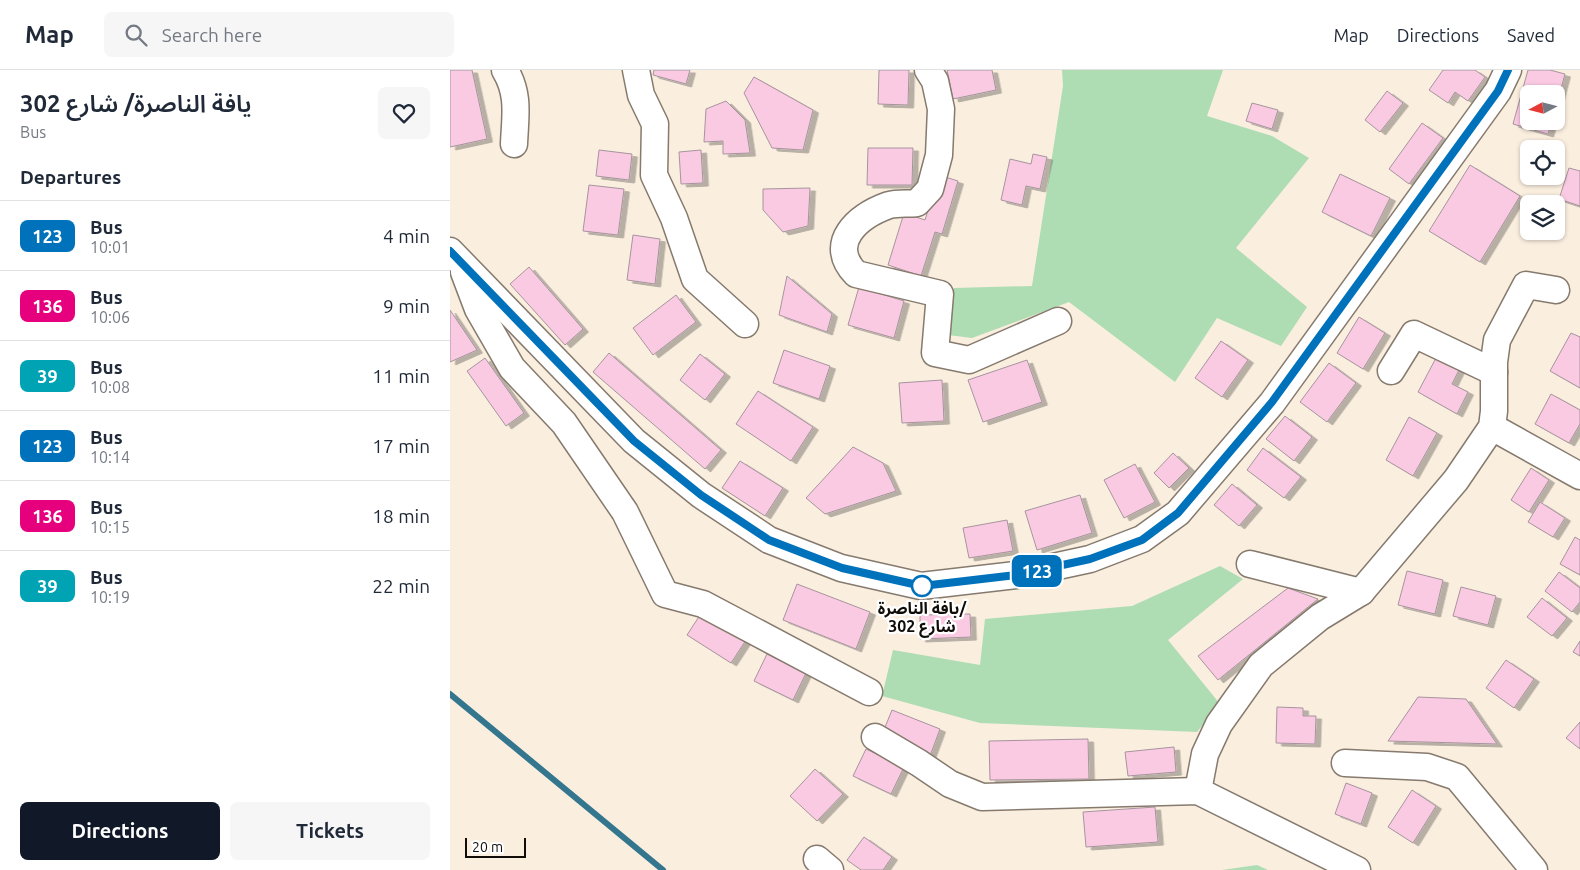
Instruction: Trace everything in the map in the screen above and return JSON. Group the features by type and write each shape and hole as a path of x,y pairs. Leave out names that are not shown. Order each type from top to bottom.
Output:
{"street":[{"path":"505,70 512,82 516,97 514,144"},
{"path":"636,70 641,95 655,124 654,175 674,218 695,279 746,324"},
{"path":"928,70 935,81 941,109 939,155 930,189 916,203 890,205 858,221 848,233 844,252 847,264 856,274 940,294 935,353 969,360 1058,321"},
{"path":"454,255 634,441 701,495 769,540 842,568 922,586 1016,575 1090,559 1142,540 1178,513 1278,395 1498,91 1508,70"},
{"path":"454,255 478,309 512,368 564,424 625,512 665,594 703,604 869,692"},
{"path":"1198,791 1205,754 1219,724 1261,665 1320,617 1361,592 1456,480 1492,427 1497,340 1526,285 1556,290"},
{"path":"1391,371 1414,334 1494,372"},
{"path":"1492,427 1580,476"},
{"path":"1250,564 1361,592"},
{"path":"875,737 920,762 950,784 982,797 1198,791 1357,870"},
{"path":"1345,763 1427,767 1457,777 1534,870"}],"green space":[{"path":"1062,70 1223,70 1207,116 1272,136 1309,158 1236,248 1307,307 1281,346 1217,318 1175,382 1069,302 972,338 948,335 954,288 1032,286 1063,86"},
{"path":"1220,566 1243,579 1168,640 1220,704 1197,732 980,723 882,696 893,650 980,665 985,619 1132,606"},
{"path":"1257,865 1268,870 1222,870"}],"building":[{"path":"450,70 472,70 487,139 450,147"},
{"path":"654,70 690,70 686,84 653,75"},
{"path":"879,70 909,70 908,105 878,104"},
{"path":"947,70 992,70 996,90 953,99"},
{"path":"1443,70 1475,70 1485,77 1468,101 1455,92 1448,103 1429,90"},
{"path":"1528,70 1550,70 1565,74 1562,85 1524,85"},
{"path":"754,77 813,110 803,150 772,148 744,93"},
{"path":"1387,91 1403,103 1380,132 1365,120"},
{"path":"1520,99 1520,126 1513,124"},
{"path":"726,101 745,120 750,153 723,154 723,141 704,142 706,109"},
{"path":"1252,103 1278,110 1272,129 1246,121"},
{"path":"1422,123 1443,138 1409,184 1389,169"},
{"path":"1534,130 1549,130 1548,134"},
{"path":"868,148 913,148 912,185 867,185"},
{"path":"599,150 632,154 629,180 596,176"},
{"path":"701,150 703,183 681,184 679,152"},
{"path":"1033,154 1047,157 1040,189 1026,186 1022,205 1001,200 1010,159 1031,164"},
{"path":"1470,165 1520,196 1480,262 1429,231"},
{"path":"1569,168 1580,171 1580,206 1565,201 1565,195 1560,195"},
{"path":"1340,174 1390,198 1371,236 1322,212"},
{"path":"939,175 958,181 942,234 935,232 921,276 888,265 904,213 925,220"},
{"path":"589,185 624,189 618,235 583,231"},
{"path":"810,188 808,226 783,232 763,210 763,189"},
{"path":"633,235 660,239 655,284 627,280"},
{"path":"529,267 583,329 565,345 510,284"},
{"path":"787,276 832,314 827,332 779,315"},
{"path":"859,287 904,301 894,338 848,325"},
{"path":"676,295 696,322 653,355 633,328"},
{"path":"450,310 477,350 450,362"},
{"path":"1359,317 1385,333 1363,369 1337,353"},
{"path":"1571,333 1580,337 1580,388 1550,371"},
{"path":"1221,341 1248,360 1222,397 1195,378"},
{"path":"784,350 830,366 819,399 773,383"},
{"path":"609,353 721,450 705,469 593,372"},
{"path":"700,354 725,374 705,400 680,380"},
{"path":"1437,356 1460,368 1452,384 1468,392 1457,414 1418,392"},
{"path":"485,358 524,413 506,426 467,371"},
{"path":"1027,360 1042,402 983,422 968,380"},
{"path":"1329,363 1356,383 1327,422 1300,402"},
{"path":"942,380 944,421 902,423 899,383"},
{"path":"758,391 813,427 791,461 736,424"},
{"path":"1551,394 1580,410 1580,424 1569,443 1535,424"},
{"path":"1285,416 1312,437 1294,461 1266,439"},
{"path":"1409,417 1437,433 1413,476 1386,460"},
{"path":"853,447 883,463 896,491 825,514 806,498"},
{"path":"1263,448 1301,477 1284,498 1247,470"},
{"path":"1173,453 1189,468 1169,488 1154,473"},
{"path":"740,461 783,488 765,516 722,488"},
{"path":"1135,464 1155,502 1124,518 1104,480"},
{"path":"1531,468 1549,480 1529,512 1511,500"},
{"path":"1232,484 1257,505 1239,526 1214,505"},
{"path":"1080,495 1092,533 1037,550 1025,511"},
{"path":"1540,502 1565,518 1553,537 1528,522"},
{"path":"1007,520 1013,551 969,558 963,528"},
{"path":"1575,537 1580,540 1580,575 1560,564"},
{"path":"1407,571 1443,580 1435,614 1398,605"},
{"path":"1559,572 1580,588 1580,602 1572,612 1545,591"},
{"path":"797,584 870,612 856,649 783,620"},
{"path":"1461,587 1496,596 1488,625 1453,616"},
{"path":"1288,588 1318,599 1218,680 1198,656"},
{"path":"1542,598 1567,618 1552,636 1527,617"},
{"path":"704,609 748,637 731,663 687,635"},
{"path":"970,614 971,637 920,639 920,615"},
{"path":"1580,641 1580,656 1573,652"},
{"path":"767,654 806,673 793,700 754,681"},
{"path":"1506,660 1534,679 1514,708 1486,688"},
{"path":"1418,697 1466,699 1497,744 1388,741"},
{"path":"1277,707 1303,708 1303,716 1316,716 1315,744 1276,743"},
{"path":"892,710 940,729 930,756 881,737"},
{"path":"1580,722 1580,749 1566,738"},
{"path":"1088,739 1089,779 990,780 989,741"},
{"path":"1174,747 1176,772 1128,776 1125,752"},
{"path":"866,749 904,767 891,794 853,776"},
{"path":"815,769 843,794 817,821 790,796"},
{"path":"1346,783 1372,793 1361,824 1335,814"},
{"path":"1412,790 1436,806 1413,843 1388,827"},
{"path":"1155,807 1158,842 1086,847 1083,812"},
{"path":"864,837 892,857 883,870 861,870 847,860"}],"waterway":[{"path":"450,694 663,870"}],"bus line":[{"name":"123","path":"450,251 634,441 701,495 769,540 842,568 922,586 1016,575 1090,559 1142,540 1178,513 1272,402 1498,91 1508,70"}],"place":[{"name":"يافة الناصرة/ شارع 302","path":"922,586"}]}
